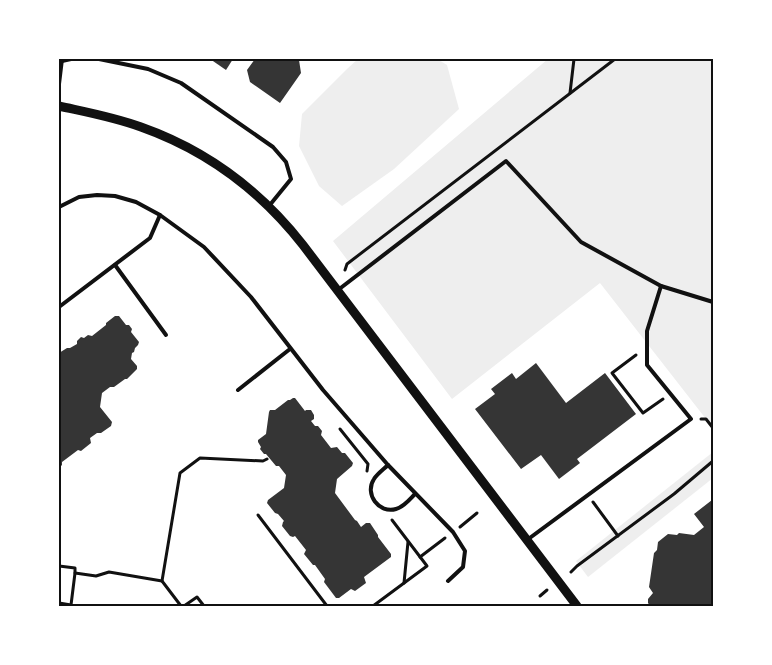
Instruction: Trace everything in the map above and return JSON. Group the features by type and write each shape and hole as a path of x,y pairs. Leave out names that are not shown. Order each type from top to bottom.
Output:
{"street":[{"path":"59,106 139,126 172,139 204,156 231,174 250,188 269,206 294,233 338,290 577,606"}],"lane":[{"path":"59,84 61,60 71,59"},
{"path":"99,59 148,69 181,83 273,147 286,162 291,179 269,206"},
{"path":"338,290 506,160 581,242 661,286 713,302"},
{"path":"59,206 79,197 97,195 115,196 136,202 160,216 204,248 255,302 290,350 388,465 453,532 465,551 463,567 448,581"},
{"path":"59,307 150,238 160,216"},
{"path":"114,265 166,335"},
{"path":"527,540 691,418 647,365 647,331 661,286"},
{"path":"238,390 290,350"},
{"path":"388,465 374,478 371,485 372,499 376,504 385,509 396,509 416,494"}],"path":[{"path":"570,93 574,59"},
{"path":"347,264 615,59"},
{"path":"647,347 612,373 643,413 672,394"},
{"path":"162,581 180,473 200,458 267,459"},
{"path":"571,572 674,494 713,461"},
{"path":"588,494 618,536"},
{"path":"258,515 327,606"},
{"path":"404,584 408,541"},
{"path":"59,566 75,568 71,606 59,604"},
{"path":"75,573 96,576 109,572 162,581 183,606 196,597 204,606"},
{"path":"540,596 547,590"}],"shaded area":[{"path":"358,59 437,59 447,65 459,109 394,169 342,206 319,186 299,146 302,114"},
{"path":"548,59 713,59 713,428 600,283 452,399 333,241"},
{"path":"713,452 713,478 588,577 576,561"}],"building":[{"path":"210,59 233,59 226,70"},
{"path":"255,59 300,59 301,73 280,103 250,82 247,70"},
{"path":"115,316 119,316 126,325 129,325 132,329 131,332 139,342 132,353 131,359 137,366 137,369 127,379 102,393 100,407 112,422 111,426 90,438 91,443 62,462 59,468 59,353 77,344 81,337 92,336"},
{"path":"536,363 566,403 605,373 636,414 577,459 580,463 559,479 541,455 521,469 475,409 495,394 491,389 512,373 516,379"},
{"path":"293,398 305,411 311,410 314,419 311,421 322,431 321,435 331,448 337,447 353,463 337,479 335,493 361,527 366,523 370,523 391,554 391,557 364,577 366,583 355,591 351,589 339,598 336,598 324,582 325,579 315,565 304,554 306,550 295,536 290,536 282,526 284,521 267,503 268,500 284,488 286,475 260,449 258,440 266,434 270,410 275,410"},
{"path":"712,500 713,606 650,606 648,599 653,593 649,587 654,553 657,550 658,542 668,534 694,535 704,527 694,514"}]}
